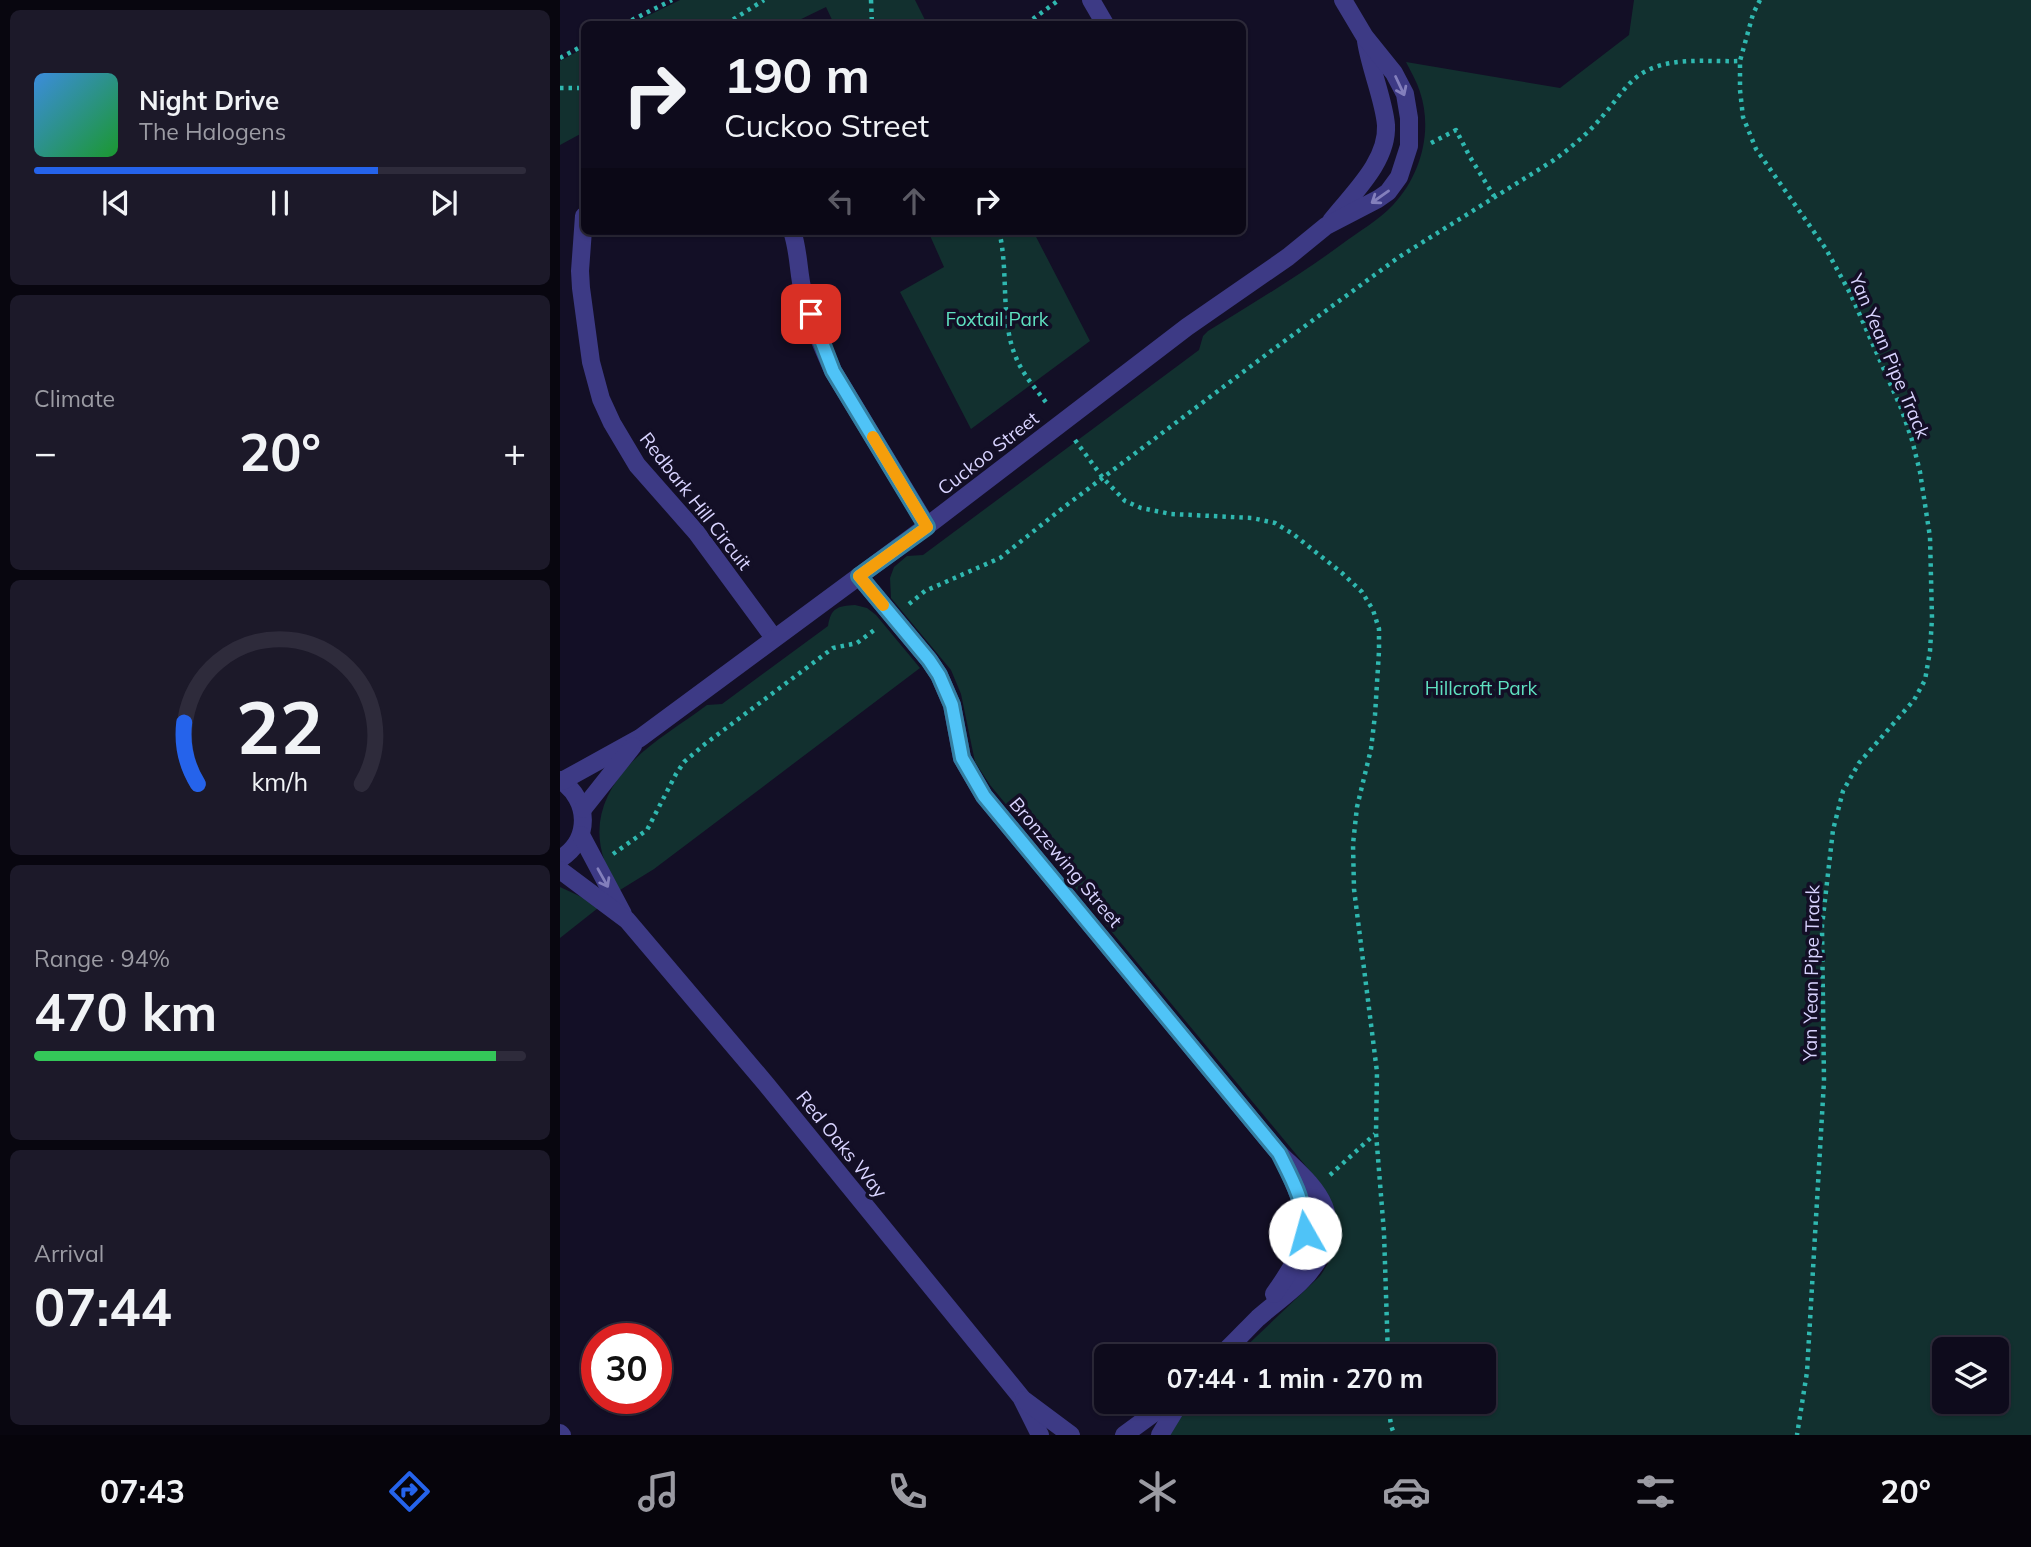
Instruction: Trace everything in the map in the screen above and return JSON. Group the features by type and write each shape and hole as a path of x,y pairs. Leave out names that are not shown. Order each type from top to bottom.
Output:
{"street":[{"path":"1091,0 1103,21"},
{"path":"1343,0 1365,37 1394,73 1405,94 1409,118 1409,146"},
{"name":"Cuckoo Street","path":"1326,226 1373,168 1385,140 1384,117 1369,63 1365,37"},
{"name":"Cuckoo Street","path":"561,781 640,738 927,527 1187,327 1287,257 1326,226 1388,192 1399,177 1409,146"},
{"name":"Redbark Hill Circuit","path":"583,235 581,288 591,362 601,399 612,423 638,465 696,532 774,638"},
{"path":"794,235 804,294 825,353 927,527"},
{"name":"Bronzewing Street","path":"859,576 939,675 952,705 962,758 984,796 1279,1153 1315,1189 1326,1209 1325,1240 1319,1258 1306,1276 1257,1319"},
{"name":"Cuckoo Street","path":"583,809 640,738"},
{"path":"560,859 574,848 584,822 583,809 571,789 561,781"},
{"name":"Red Oaks Way","path":"581,835 627,920 766,1084 1021,1397 1040,1435"},
{"name":"Red Oaks Way","path":"560,870 627,920"},
{"name":"Bronzewing Street","path":"1257,1319 1293,1268 1305,1233 1305,1213 1299,1193 1279,1153"},
{"path":"1232,1344 1257,1319"},
{"name":"Red Oaks Way","path":"1021,1397 1071,1435"},
{"path":"1124,1435 1153,1414"},
{"path":"1160,1435 1173,1414"}],"path":[{"path":"630,21 672,0"},
{"path":"731,21 764,0"},
{"path":"872,0 872,21"},
{"path":"1030,21 1059,0"},
{"name":"Yan Yean Pipe Track","path":"1760,0 1740,61 1743,117 1756,149 1840,271 1901,408 1920,472 1930,537 1932,618 1925,680 1914,700 1859,763 1843,791 1832,841 1822,926 1824,1081 1814,1258 1807,1372 1797,1435"},
{"path":"560,58 581,47"},
{"path":"596,864 647,830 684,762 705,744 833,648 857,643 925,591 1000,558 1399,257 1574,145 1634,79 1667,64 1740,61"},
{"path":"560,88 581,88"},
{"path":"1409,146 1427,145 1456,130 1494,196"},
{"path":"1000,235 1009,336 1015,356 1103,478 1125,501 1141,508 1171,514 1252,518 1275,523 1342,573 1362,592 1373,610 1379,629 1375,715 1371,750 1357,807 1353,844 1354,889 1377,1072 1376,1133 1384,1233 1388,1344"},
{"path":"1315,1189 1376,1133"},
{"path":"1390,1414 1395,1435"}],"green space":[{"path":"680,0 915,0 926,21 833,21 826,7 797,21 637,21"},
{"name":"Hillcroft Park","path":"1634,0 2031,0 2031,1435 1169,1435 1181,1414 1496,1414 1496,1344 1249,1344 1320,1276 1329,1262 1335,1250 1339,1229 1334,1208 1319,1182 990,785 975,762 961,694 951,670 891,598 890,578 894,567 907,556 923,555 1199,350 1203,336 1208,331 1309,267 1375,221 1393,205 1411,180 1425,137 1424,107 1419,88 1406,62 1560,88 1629,35"},
{"path":"581,50 581,134 560,145 560,61"},
{"name":"Foxtail Park","path":"930,235 1035,235 1090,341 971,429 900,292 944,267"},
{"path":"855,605 867,608 876,615 920,668 654,869 620,890 603,856 600,823 603,807 620,776 641,753 669,732 707,705 722,704 828,626 836,609"},
{"path":"560,887 588,900 598,908 560,938"}],"slow traffic":[{"path":"873,437 927,527 859,576 883,605"}],"route":[{"path":"811,314 833,371 927,527 859,576 939,675 952,705 962,758 984,796 1279,1153 1299,1193 1305,1213 1305,1233"}]}
